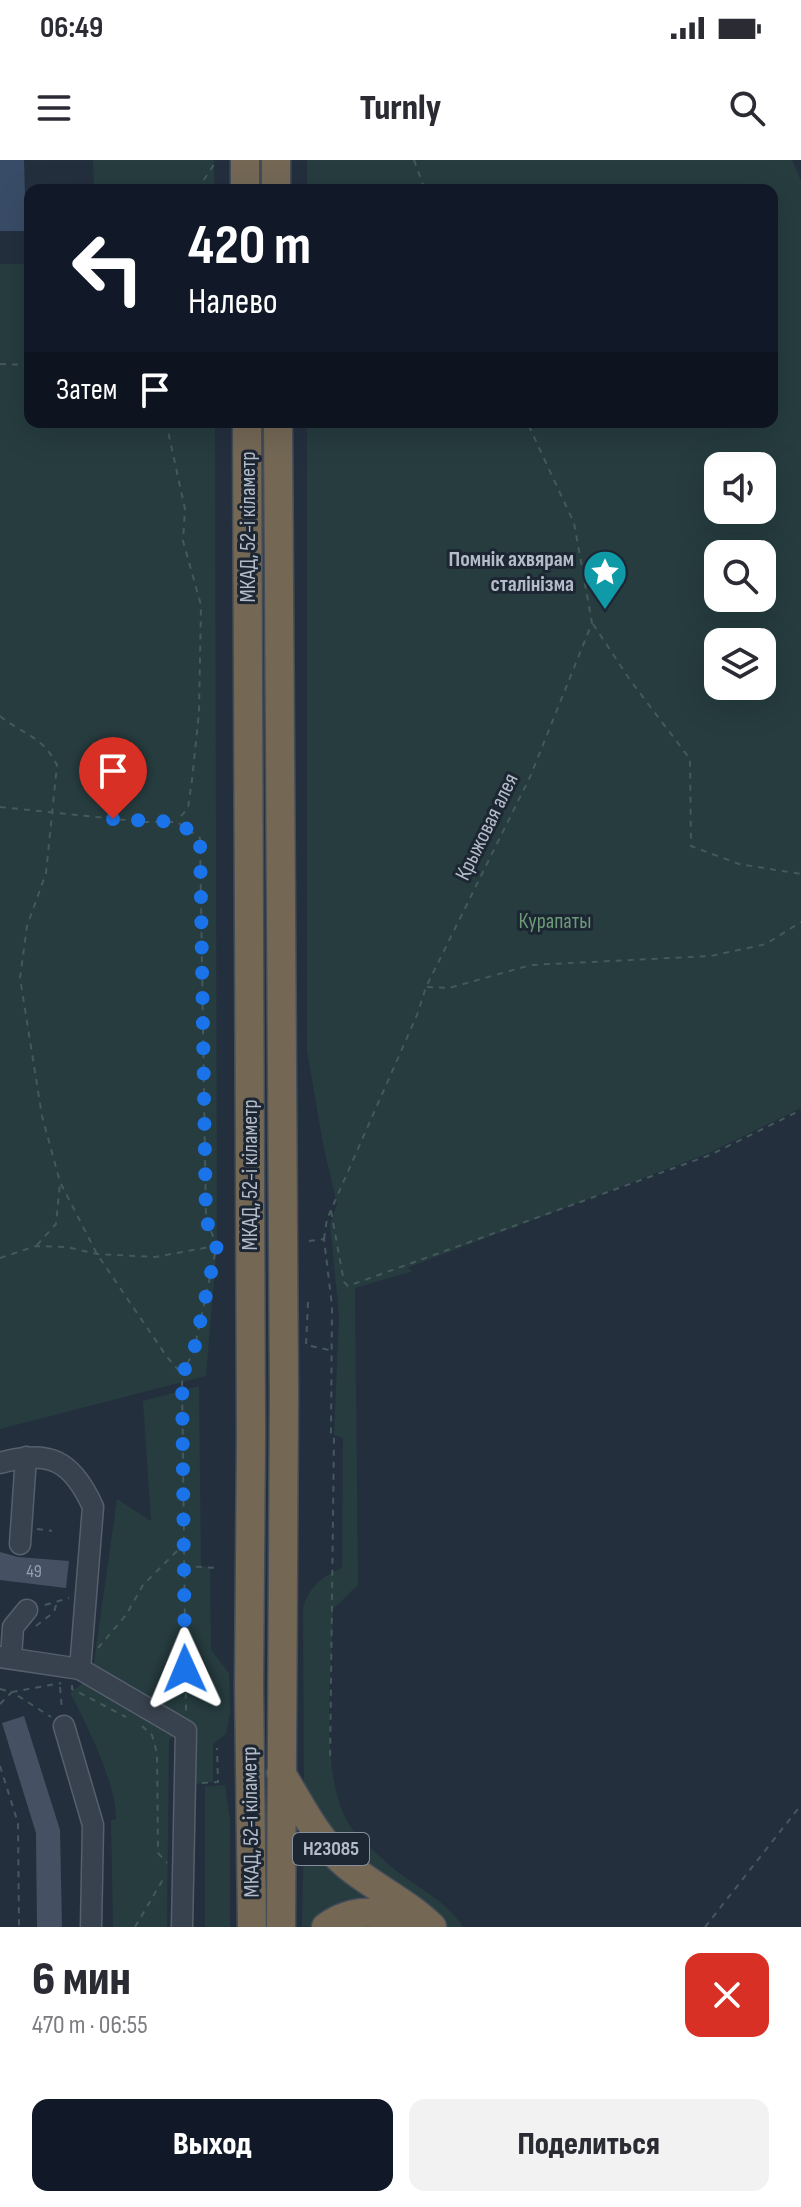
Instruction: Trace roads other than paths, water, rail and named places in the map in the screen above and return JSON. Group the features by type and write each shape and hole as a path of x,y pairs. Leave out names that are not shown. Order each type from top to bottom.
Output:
{"highway":[{"path":"245,160 245,184"},
{"path":"276,160 276,184"},
{"name":"МКАД, 52-і кіламетр","path":"247,428 252,1927"},
{"name":"МКАД, 52-і кіламетр","path":"278,428 284,1335 281,1927"},
{"name":"Н23085","path":"281,1773 336,1855 355,1871 405,1902 432,1927"},
{"path":"326,1927 339,1918 374,1912 390,1916 406,1927"}],"lane":[{"path":"0,1463 41,1456 57,1462 85,1488 93,1507 73,1671"},
{"path":"20,1544 26,1457"},
{"path":"31,1619 13,1627 5,1657 73,1671 186,1731 182,1927"},
{"path":"64,1726 93,1825 91,1927"}],"water":[{"path":"0,160 24,160 24,231 0,231"}],"place":[{"name":"Помнік ахвярам сталінізма","path":"605,611"}],"park label":[{"name":"Курапаты","path":"555,921"}]}
